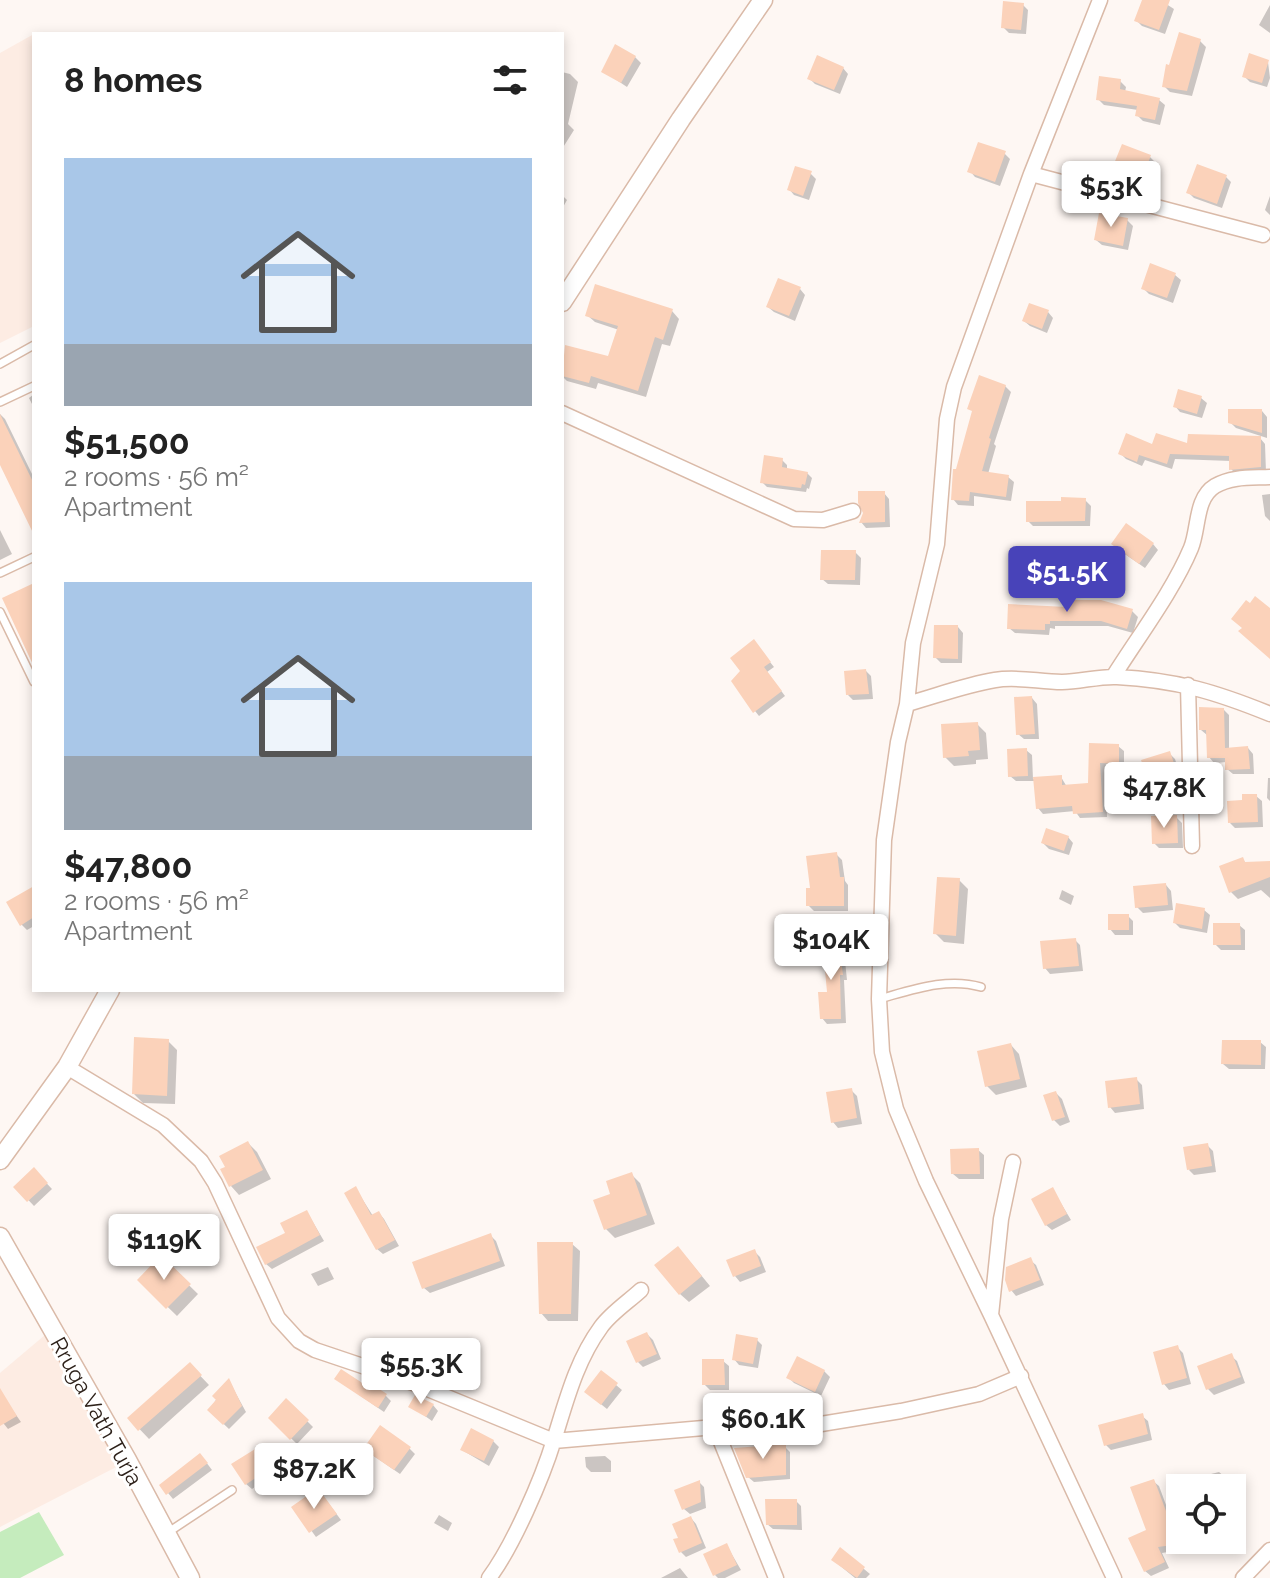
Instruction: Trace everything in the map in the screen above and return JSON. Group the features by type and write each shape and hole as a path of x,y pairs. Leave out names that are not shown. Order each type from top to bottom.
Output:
{"street":[{"path":"564,299 763,0"},
{"path":"1100,0 1031,174 954,387 947,419 937,544 913,643 907,704 898,742 884,840 879,999 882,1052 896,1109 926,1181 1021,1376 1114,1578"},
{"path":"1031,174 1263,235"},
{"path":"564,414 794,519 823,520 853,511"},
{"path":"1113,677 1181,568 1192,546 1202,504 1213,487 1233,479 1270,477"},
{"path":"907,704 995,680 1024,678 1075,682 1113,677 1188,685 1270,714"},
{"path":"1188,685 1192,846"},
{"path":"0,1160 67,1067 109,992"},
{"path":"67,1067 163,1125 201,1161 215,1183 278,1318 299,1341 315,1350 413,1383 554,1441 715,1427 821,1424 979,1394 1021,1376"},
{"path":"0,1138 24,1129"},
{"path":"991,1315 1001,1219 1013,1162"},
{"name":"Rruga Vath Turja","path":"1,1242 127,1460 190,1578"},
{"path":"489,1578 500,1564 554,1441 561,1410 575,1375 601,1327 641,1290"},
{"path":"715,1427 776,1578"},
{"path":"1243,1578 1270,1550"}],"lane":[{"path":"0,364 32,346"},
{"path":"0,402 32,387"},
{"path":"0,573 32,558"},
{"path":"0,612 32,678"},
{"path":"879,999 943,984 966,983 981,987"},
{"path":"165,1535 232,1490"}],"shaded area":[{"path":"32,35 32,327 0,343 0,53"},
{"path":"45,1335 124,1463 0,1527 0,1373"}],"green space":[{"path":"39,1512 64,1555 20,1578 0,1578 0,1532"}],"building":[{"path":"1142,0 1170,0 1159,30 1134,21"},
{"path":"1003,1 1024,3 1021,30 1001,28"},
{"path":"1179,32 1201,39 1187,91 1162,87 1166,64 1169,65"},
{"path":"615,44 636,56 621,83 601,72"},
{"path":"1249,53 1269,60 1262,83 1242,77"},
{"path":"817,55 844,67 834,90 807,79"},
{"path":"1099,76 1121,79 1120,89 1160,98 1155,120 1135,116 1137,106 1096,100"},
{"path":"978,142 1006,151 995,182 967,172"},
{"path":"1122,144 1151,155 1139,187 1109,176"},
{"path":"1197,164 1227,175 1217,204 1186,193"},
{"path":"795,166 812,171 803,196 787,190"},
{"path":"1099,213 1128,218 1123,246 1094,240"},
{"path":"1150,263 1176,273 1167,298 1141,289"},
{"path":"778,278 801,287 789,316 766,307"},
{"path":"595,284 673,309 663,340 655,337 638,391 591,376 589,383 564,377 565,345 608,356 618,326 585,316"},
{"path":"1029,303 1049,310 1042,329 1022,321"},
{"path":"979,375 1006,385 982,471 1009,475 1006,497 970,492 969,501 951,500 953,469 956,469 972,411 967,409"},
{"path":"1178,389 1202,396 1197,414 1173,407"},
{"path":"1228,409 1262,409 1262,433 1228,423"},
{"path":"0,414 32,480 32,531 0,465"},
{"path":"1126,433 1152,444 1156,433 1187,443 1188,434 1261,436 1261,467 1229,470 1229,456 1170,454 1167,464 1139,455 1137,462 1118,454"},
{"path":"764,455 783,458 782,467 808,472 805,485 802,484 801,488 760,483"},
{"path":"858,491 885,491 885,522 859,523 863,513 858,503"},
{"path":"1061,497 1086,498 1085,521 1026,522 1026,501 1061,501"},
{"path":"1126,523 1154,543 1139,564 1111,544"},
{"path":"821,550 856,550 855,580 820,580"},
{"path":"32,584 32,663 2,598"},
{"path":"1255,596 1270,608 1270,659 1238,631 1242,628 1231,619 1246,600 1250,603"},
{"path":"1067,600 1101,600 1133,609 1127,629 1101,621 1050,621 1050,624 1045,624 1045,630 1007,629 1008,604 1067,607"},
{"path":"934,625 958,625 958,659 933,658"},
{"path":"754,639 771,662 764,667 782,691 753,713 731,681 740,671 730,658"},
{"path":"866,669 869,694 846,695 844,671"},
{"path":"1032,696 1035,734 1016,735 1014,697"},
{"path":"1199,707 1224,708 1225,748 1248,746 1250,769 1225,770 1225,758 1207,758 1206,730 1199,730"},
{"path":"978,722 980,750 968,751 969,756 943,758 941,724"},
{"path":"1089,743 1119,744 1119,764 1100,763 1103,812 1073,814 1072,806 1036,809 1033,777 1062,775 1062,785 1088,783"},
{"path":"1027,748 1028,776 1008,777 1007,749"},
{"path":"1170,751 1178,776 1149,784 1141,760"},
{"path":"1242,794 1257,794 1258,822 1228,823 1227,801 1242,800"},
{"path":"1177,815 1178,843 1152,844 1151,816"},
{"path":"1046,828 1069,836 1064,851 1041,843"},
{"path":"837,852 840,877 844,877 844,906 806,906 806,888 810,888 806,856"},
{"path":"1243,857 1245,862 1270,861 1270,877 1229,893 1219,866"},
{"path":"937,877 960,878 956,936 933,934"},
{"path":"1166,883 1168,905 1135,908 1133,886"},
{"path":"32,887 32,918 20,926 6,902"},
{"path":"1176,903 1205,908 1202,929 1173,923"},
{"path":"1108,914 1129,914 1129,930 1108,930"},
{"path":"1213,923 1240,923 1241,945 1213,945"},
{"path":"1076,938 1079,966 1043,969 1040,941"},
{"path":"839,944 843,975 840,975 841,1019 820,1019 818,992 827,992 824,960 818,961 817,946"},
{"path":"134,1037 169,1039 167,1096 132,1094"},
{"path":"1222,1040 1261,1040 1261,1065 1221,1064"},
{"path":"1011,1043 1020,1079 985,1087 977,1051"},
{"path":"1137,1077 1140,1104 1108,1108 1105,1081"},
{"path":"852,1088 857,1118 831,1123 826,1092"},
{"path":"1056,1091 1065,1117 1052,1121 1043,1095"},
{"path":"248,1141 263,1170 229,1187 220,1169 225,1167 219,1156"},
{"path":"1208,1143 1212,1166 1187,1170 1183,1147"},
{"path":"979,1148 980,1174 951,1174 950,1149"},
{"path":"34,1167 48,1183 27,1202 13,1187"},
{"path":"632,1172 647,1215 604,1230 593,1200 610,1194 606,1181"},
{"path":"356,1186 371,1215 379,1211 395,1240 376,1250 344,1193"},
{"path":"1053,1187 1067,1214 1045,1226 1031,1199"},
{"path":"307,1210 320,1235 265,1265 256,1247 285,1233 280,1223"},
{"path":"491,1233 500,1261 422,1289 412,1262"},
{"path":"537,1242 573,1242 571,1314 539,1314"},
{"path":"678,1246 702,1276 679,1295 654,1265"},
{"path":"755,1249 761,1266 733,1277 726,1260"},
{"path":"161,1255 191,1284 166,1309 137,1280"},
{"path":"1031,1257 1040,1280 1009,1292 1005,1280 1006,1267"},
{"path":"647,1332 657,1354 636,1363 626,1341"},
{"path":"736,1334 758,1338 753,1364 732,1360"},
{"path":"1178,1345 1187,1378 1162,1385 1153,1352"},
{"path":"1232,1353 1241,1377 1206,1390 1197,1366"},
{"path":"797,1356 825,1370 815,1392 786,1378"},
{"path":"702,1359 724,1359 725,1385 702,1385"},
{"path":"190,1362 202,1375 138,1431 127,1418"},
{"path":"341,1369 367,1386 370,1383 387,1394 378,1408 334,1379"},
{"path":"601,1370 618,1383 601,1405 584,1392"},
{"path":"229,1378 242,1406 223,1425 207,1410 216,1400 212,1396"},
{"path":"0,1388 17,1416 0,1426"},
{"path":"415,1395 434,1404 426,1417 408,1407"},
{"path":"286,1398 309,1420 290,1440 268,1418"},
{"path":"1143,1413 1148,1434 1104,1446 1098,1425"},
{"path":"380,1425 411,1447 394,1470 363,1449"},
{"path":"471,1428 494,1440 484,1461 460,1450"},
{"path":"786,1444 786,1475 746,1478 734,1448"},
{"path":"260,1446 272,1467 245,1485 231,1464"},
{"path":"200,1453 208,1463 166,1495 159,1485"},
{"path":"1154,1479 1166,1511 1166,1546 1158,1547 1165,1562 1144,1572 1128,1538 1146,1530 1130,1487"},
{"path":"700,1480 701,1502 682,1510 674,1490"},
{"path":"318,1488 337,1514 309,1533 291,1507"},
{"path":"765,1499 797,1499 797,1525 766,1525"},
{"path":"691,1516 702,1543 679,1553 673,1539 678,1538 672,1524"},
{"path":"727,1543 737,1565 713,1576 703,1554"},
{"path":"840,1547 865,1567 857,1578 831,1560"}]}
